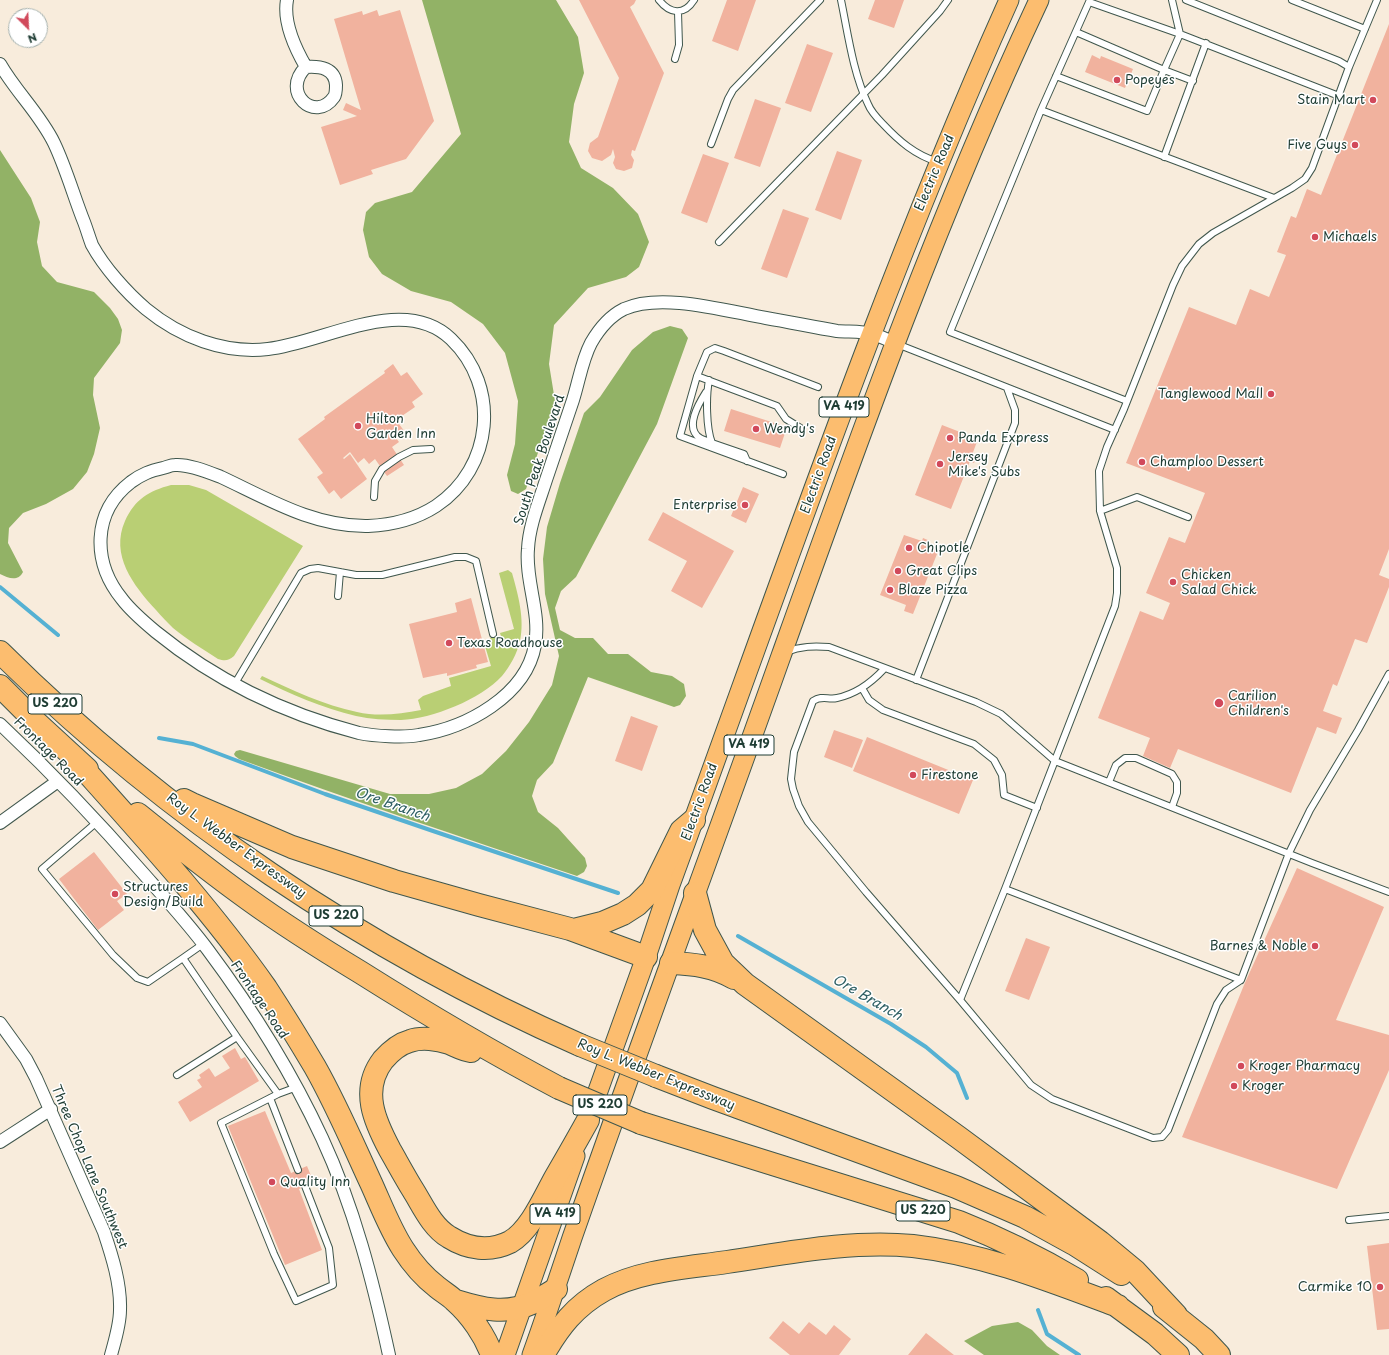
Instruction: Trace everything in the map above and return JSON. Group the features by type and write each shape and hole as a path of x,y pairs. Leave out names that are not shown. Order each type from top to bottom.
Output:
{"highway":[{"name":"US 220","path":"0,652 34,686 112,754"},
{"name":"US 220","path":"0,686 75,759 136,812 205,867 249,900 434,1019 559,1088 641,1123 959,1222 1001,1239 1041,1259 1088,1286 1118,1306 1155,1334 1178,1355"},
{"path":"112,754 192,804 292,847 394,881 574,930 646,957"},
{"name":"Roy L. Webber Expressway","path":"112,754 208,830 352,927 417,964 519,1017 580,1045 713,1098 956,1187 1025,1217 1074,1244 1120,1274 1176,1315 1219,1355"},
{"path":"75,759 157,851 206,910 266,988 316,1069 346,1126 390,1227 403,1249 427,1278 456,1301 488,1343 492,1355"},
{"path":"574,930 602,923 623,914 637,905 652,890 681,832 694,820"},
{"path":"695,894 705,930 723,963 745,984"},
{"path":"671,963 712,968 745,984 958,1137 1100,1242 1135,1271 1176,1315"},
{"path":"501,1057 463,1050 448,1042 419,1039 410,1041 388,1054 379,1066 373,1079 371,1096 373,1112 378,1128 404,1176 435,1225 448,1237 460,1243 488,1249 512,1241 525,1228 536,1213 588,1120"},
{"path":"543,1355 567,1319 581,1305 604,1291 625,1281 655,1273 807,1250 848,1246 912,1246 949,1252 1003,1265 1038,1276 1118,1306"},
{"path":"456,1301 491,1310 504,1310 522,1307 532,1303 556,1289"}],"main road":[{"name":"Electric Road","path":"646,957 670,884 871,334 939,163 1009,0"},
{"name":"Electric Road","path":"695,894 895,343 955,194 1010,63 1039,0"},
{"name":"VA 419","path":"671,963 695,894"},
{"name":"VA 419","path":"505,1355 646,957"},
{"path":"532,1355 556,1289 571,1241 671,963 646,957"}],"street":[{"path":"287,0 287,20 300,56 306,67"},
{"name":"South Peak Boulevard","path":"0,64 4,72 32,107 54,142 92,244 114,276 144,308 168,325 195,339 228,348 266,350 305,342 357,326 387,321 415,320 441,330 460,347 475,373 484,401 484,430 476,459 458,486 436,506 408,520 374,526 341,525 319,520 284,507 204,469 175,465 144,473 120,491 104,516 100,544 105,571 120,598 147,624 181,653 234,685 297,714 366,735 416,736 461,724 501,700 525,673 536,644 535,607 529,579 528,548 536,512 578,386 587,350 601,327 620,311 645,303 679,302 839,331 871,334 895,343"},
{"name":"Frontage Road","path":"0,724 97,822 166,899 203,944 244,1000 277,1052 297,1087 344,1190 371,1276 389,1355"},
{"path":"0,823 58,781"},
{"name":"Three Chop Lane Southwest","path":"0,1023 26,1059 51,1109 112,1254 117,1277 120,1310 117,1333 111,1355"},
{"path":"0,1142 51,1109"}],"lane":[{"path":"659,0 671,11 678,12 686,9 694,0"},
{"path":"711,144 728,99 733,90 820,0"},
{"path":"841,0 863,94 873,113 897,139 915,153 939,163"},
{"path":"719,242 882,75 940,11 948,0"},
{"path":"1056,76 1147,111 1180,34 1172,0"},
{"path":"1186,0 1339,61 1349,67"},
{"path":"1292,0 1365,29"},
{"path":"960,1000 1037,808 1115,606 1117,593 1117,568 1100,511 1099,471 1107,447 1127,401 1172,285 1182,266 1199,244 1212,233 1292,188 1305,178 1312,168 1349,67 1377,0"},
{"path":"1127,401 950,332 1041,110 1089,2 1180,34 1339,96"},
{"path":"675,59 679,45 678,12"},
{"path":"1076,32 1193,81"},
{"path":"1164,157 1206,44"},
{"path":"1041,110 1274,198"},
{"path":"895,343 1115,430"},
{"path":"783,474 680,436 697,376 707,352 715,348 818,386"},
{"path":"697,376 777,406 786,419 802,429"},
{"path":"709,380 706,392 697,406 693,420 694,430 699,438 744,454 747,461"},
{"path":"916,680 1015,423 1015,410 1007,388"},
{"path":"706,392 708,404 708,426 712,443"},
{"path":"374,497 375,481 382,469 399,457 413,450 431,449"},
{"path":"1100,511 1137,497 1188,517"},
{"path":"234,685 302,572 310,569 318,568 356,575 382,574 455,557 466,557 476,560 493,634"},
{"path":"338,596 340,572"},
{"path":"782,655 802,647 829,647 884,669 976,702 1001,714 1055,761 1389,892"},
{"path":"884,669 862,688 847,695 835,698 819,697 813,701 794,752 791,778 799,806 808,822 1031,1085 1052,1099 1153,1138 1162,1137 1168,1130 1217,1004 1226,990 1241,980 1289,853 1310,810 1358,730 1389,674"},
{"path":"862,688 869,700 882,710 974,744 994,760 1002,775 1004,795 1037,808"},
{"path":"1109,782 1116,765 1125,758 1136,758 1172,774 1177,782 1177,793 1172,807"},
{"path":"97,822 42,869 113,954 138,978 148,982 203,944"},
{"path":"1005,889 1241,980"},
{"path":"183,958 278,1094"},
{"path":"177,1075 237,1037"},
{"path":"297,1087 278,1094 220,1123 274,1254 296,1301 333,1285 329,1248 305,1186"},
{"path":"270,1098 298,1170"},
{"path":"1350,1220 1389,1216"}],"green space":[{"path":"422,0 556,0 578,37 584,73 574,104 569,142 581,168 613,188 638,214 649,242 639,267 626,277 588,288 554,325 549,364 555,401 526,489 518,494 511,491 507,475 515,444 518,401 505,353 483,324 451,302 411,291 382,274 369,257 363,230 366,212 375,203 412,192 461,134"},
{"path":"0,150 31,198 40,222 37,242 42,266 57,282 94,292 110,308 118,319 122,330 120,343 94,378 93,395 100,428 94,454 87,472 73,489 46,504 23,513 9,528 8,543 23,572 16,578 6,577 0,574"},
{"path":"670,326 682,329 688,338 657,424 576,577 561,591 555,608 560,630 575,638 593,638 608,654 628,654 651,672 672,676 684,684 686,696 680,705 674,707 588,677 553,763 537,780 532,796 538,812 558,828 585,858 587,866 584,872 577,876 323,789 239,759 235,756 234,754 236,751 240,750 390,794 429,794 456,788 482,774 506,751 529,722 552,685 559,656 545,594 543,559 547,527 560,483 584,413 600,397 632,350 653,332"},
{"path":"171,485 189,485 206,490 303,546 234,656 228,660 218,659 173,628 139,590 126,569 122,558 120,546 121,534 125,521 133,507 149,493"},
{"path":"508,570 512,573 522,624 517,651 513,660 502,676 469,700 441,712 413,719 395,720 367,718 319,705 260,679 262,676 320,701 365,714 405,713 421,710 418,700 423,696 451,686 449,678 491,666 485,646 492,645 490,638 501,636 500,633 514,629 499,573"},
{"path":"1018,1322 1032,1330 1047,1346 1060,1355 984,1355 964,1341 992,1326"}],"building":[{"path":"579,0 636,0 630,7 664,73 635,151 632,150 631,155 634,160 632,168 624,171 616,169 613,163 615,157 613,149 611,155 602,161 592,158 588,151 590,143 598,137 619,78"},
{"path":"727,0 756,0 738,51 712,41"},
{"path":"875,0 904,0 894,28 868,19"},
{"path":"377,10 379,16 400,10 434,121 406,159 371,170 373,174 340,185 321,127 357,116 343,110 346,103 361,110 334,19 362,11 363,15"},
{"name":"Tanglewood Mall","path":"1389,24 1389,549 1379,575 1389,579 1389,587 1367,643 1355,639 1337,686 1333,684 1323,711 1342,718 1336,734 1317,727 1291,793 1178,749 1170,768 1143,756 1150,738 1098,718 1140,611 1163,620 1170,603 1146,593 1169,537 1185,543 1205,493 1126,463 1189,307 1236,325 1250,289 1269,297 1286,255 1277,252 1291,216 1296,218 1307,189 1321,195"},
{"path":"807,44 833,53 811,112 785,103"},
{"name":"Popeyes","path":"1092,55 1100,59 1101,56 1133,69 1125,88 1085,72"},
{"path":"755,99 781,108 760,167 734,158"},
{"path":"837,151 862,160 841,220 815,210"},
{"path":"703,154 729,163 707,223 681,213"},
{"path":"783,209 809,218 787,278 761,269"},
{"name":"Hilton Garden Inn","path":"393,364 401,376 407,372 423,394 412,402 415,407 396,420 405,432 396,438 399,442 392,447 404,465 387,476 375,459 369,464 364,458 358,463 350,452 343,458 344,459 350,454 367,479 341,499 334,490 329,494 317,477 323,473 298,439 325,419 324,417 385,373 384,371"},
{"name":"Wendy's","path":"731,409 787,427 780,448 724,431"},
{"path":"942,425 978,439 972,455 977,456 974,463 970,461 951,509 915,495"},
{"name":"Enterprise","path":"743,487 759,494 746,523 731,516"},
{"path":"663,512 734,551 702,608 671,591 687,561 648,540"},
{"path":"904,535 922,541 923,538 930,541 928,544 939,549 913,614 904,611 906,605 880,595"},
{"name":"Texas Roadhouse","path":"471,598 488,662 476,665 477,668 447,676 447,673 423,678 409,624 457,612 455,603"},
{"path":"631,716 658,726 642,771 615,761"},
{"path":"834,730 863,740 852,768 824,757"},
{"name":"Firestone","path":"867,737 973,780 959,814 853,771"},
{"path":"94,852 127,894 117,901 124,910 98,930 59,879"},
{"path":"1297,868 1384,907 1336,1020 1389,1035 1389,1070 1337,1189 1182,1137 1244,985"},
{"path":"1026,938 1050,947 1029,1000 1005,991"},
{"path":"235,1048 241,1059 245,1057 259,1081 190,1122 178,1102 202,1087 197,1080 201,1078 199,1075 209,1068 215,1077 230,1068 222,1056"},
{"name":"Quality Inn","path":"265,1111 291,1173 307,1166 314,1183 299,1189 322,1250 285,1265 228,1126"},
{"name":"Carmike 10","path":"1389,1243 1389,1329 1377,1330 1367,1246"},
{"path":"783,1321 799,1334 809,1322 826,1335 834,1325 851,1339 839,1355 790,1355 769,1338"},
{"path":"926,1333 954,1355 908,1355"}],"waterway":[{"path":"0,587 58,635"},
{"name":"Ore Branch","path":"159,738 193,744 325,794 618,893"},
{"name":"Ore Branch","path":"738,936 891,1024 926,1047 957,1073 967,1098"},
{"name":"Ore Branch","path":"1038,1310 1047,1334 1079,1355"}],"place":[{"name":"Popeyes","path":"1117,80"},
{"name":"Stain Mart","path":"1373,100"},
{"name":"Five Guys","path":"1355,145"},
{"name":"Michaels","path":"1315,237"},
{"name":"Tanglewood Mall","path":"1271,394"},
{"name":"Hilton Garden Inn","path":"358,426"},
{"name":"Wendy's","path":"756,429"},
{"name":"Panda Express","path":"950,438"},
{"name":"Champloo Dessert","path":"1142,462"},
{"name":"Jersey Mike's Subs","path":"940,464"},
{"name":"Enterprise","path":"745,505"},
{"name":"Chipotle","path":"909,548"},
{"name":"Great Clips","path":"898,571"},
{"name":"Chicken Salad Chick","path":"1173,582"},
{"name":"Blaze Pizza","path":"890,590"},
{"name":"Texas Roadhouse","path":"449,643"},
{"name":"Carilion Children's","path":"1219,703"},
{"name":"Firestone","path":"913,775"},
{"name":"Structures Design/Build","path":"115,894"},
{"name":"Barnes & Noble","path":"1315,946"},
{"name":"Kroger Pharmacy","path":"1241,1066"},
{"name":"Kroger","path":"1234,1086"},
{"name":"Quality Inn","path":"272,1182"},
{"name":"Carmike 10","path":"1380,1287"}]}
